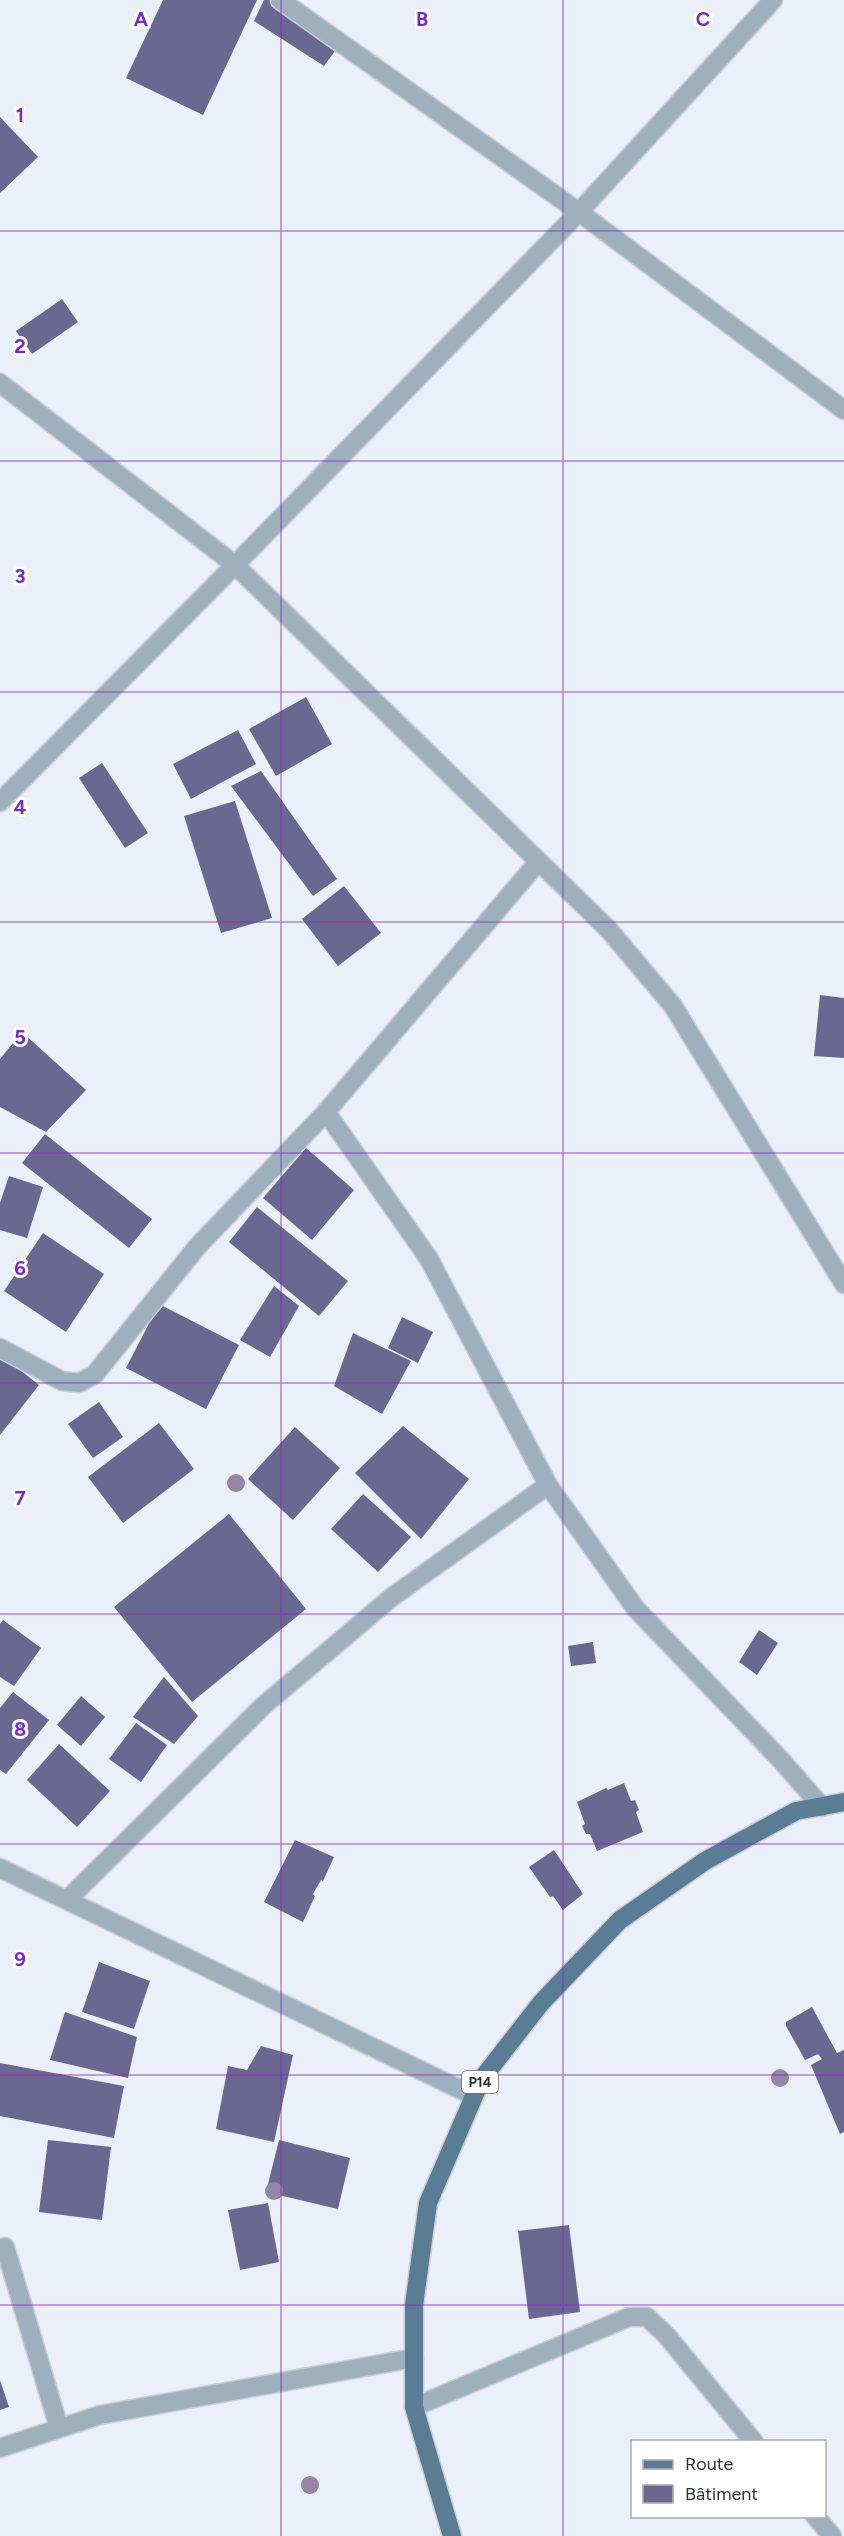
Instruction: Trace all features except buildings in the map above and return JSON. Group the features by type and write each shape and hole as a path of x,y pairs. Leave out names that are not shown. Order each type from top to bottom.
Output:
{"main road":[{"name":"P14","path":"452,2536 414,2407 414,2305 428,2203 481,2080 541,2003 621,1920 705,1861 796,1811 844,1802"}],"street":[{"path":"280,0 579,212 844,410"},
{"path":"0,802 579,212 773,0"},
{"path":"0,383 235,565 609,930 673,1006 844,1284"},
{"path":"0,1348 62,1381 79,1383 95,1374 197,1247 326,1112 538,861"},
{"path":"326,1112 429,1259 548,1485 636,1608 780,1759 822,1807"},
{"path":"67,1900 263,1706 392,1597 548,1485"},
{"path":"0,1868 474,2096"},
{"path":"5,2247 59,2428"},
{"path":"414,2407 618,2322 640,2315 647,2317 667,2336 752,2440"},
{"path":"0,2448 100,2415 414,2358"},
{"path":"817,2518 831,2536"}]}
